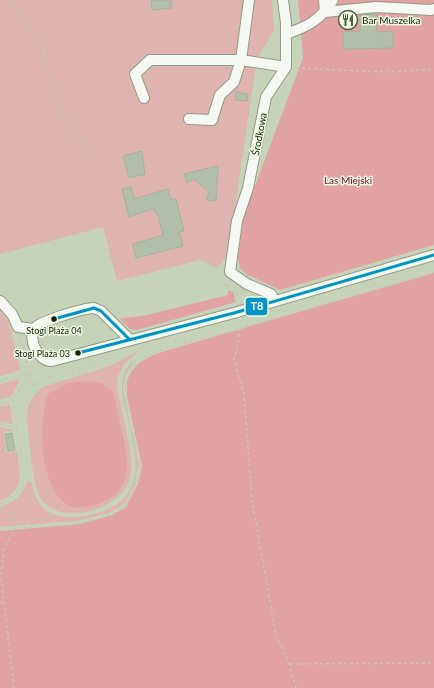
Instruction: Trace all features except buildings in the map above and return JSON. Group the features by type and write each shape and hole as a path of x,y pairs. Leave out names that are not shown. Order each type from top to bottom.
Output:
{"street":[{"path":"189,119 212,120 220,95 234,82 241,60 250,0"},
{"path":"144,98 135,74 150,60 241,60 286,67 286,23 283,0"},
{"path":"324,0 325,12"},
{"path":"286,34 308,26 325,12 334,0"},
{"path":"325,12 405,4 431,10 434,9"},
{"name":"Środkowa","path":"274,301 271,294 247,284 230,272 237,221 248,188 266,97 286,67"},
{"path":"129,339 101,311 94,308 40,323 33,330 32,335 38,355 42,359 48,361 129,339 162,333 434,255"},
{"path":"0,301 12,314 18,327 33,330"}],"path":[{"path":"9,0 43,44 50,83 65,117 90,156"},
{"path":"286,67 386,72 434,69"},
{"path":"0,529 77,523 109,514 125,506 136,484 140,467 125,393 125,381 129,371 135,364 158,352 434,272"},
{"path":"372,273 378,295"},
{"path":"209,280 221,286 235,285"},
{"path":"234,313 239,338 234,360 244,394 252,500 276,635 289,664 296,688"},
{"path":"18,327 29,374 35,385 47,378 111,358"},
{"path":"0,381 29,374"},
{"path":"0,504 17,494 24,481 12,401 29,374"},
{"path":"0,403 12,401"},
{"path":"0,424 16,428"},
{"path":"0,508 26,527"},
{"path":"14,688 1,576 4,549 15,528"},
{"path":"0,604 4,597"},
{"path":"289,664 434,663"}],"shaded area":[{"path":"0,0 272,0 274,31 259,55 256,65 228,255 217,268 200,260 117,281 103,227 0,254"},
{"path":"434,249 434,251 291,292 287,291"},
{"path":"264,298 262,300 187,321 134,334"},
{"path":"0,307 9,322 20,369 18,371 0,376"},
{"path":"140,350 125,363 118,376 117,387 131,458 130,477 125,489 115,499 90,511 75,513 62,512 50,507 41,499 35,484 27,422 27,411 30,401 40,389 45,386 110,366"},
{"path":"134,360 125,375 123,390 139,465 134,485 125,503 109,513 77,521 0,527 0,507 17,498 23,491 27,482 31,481 38,501 43,507 49,512 65,517 85,516 101,512 115,506 126,495 134,480 136,460 122,393 122,384 126,371"},
{"path":"20,379 12,396 0,399 0,384"},
{"path":"10,405 13,424 0,421 0,407"},
{"path":"0,427 14,430 4,432 6,452 17,451 20,474 18,486 14,492 0,501"}],"green space":[{"name":"Las Miejski","path":"298,0 434,0 434,245 280,290 246,274 240,268 238,258 241,223 303,58"},
{"path":"434,273 434,688 0,688 0,531 80,524 112,515 126,507 138,484 142,466 127,396 127,381 131,372 139,363 151,356 168,350"},
{"path":"228,290 233,292 236,302 137,330 130,329 119,319 147,315 228,295"},
{"path":"84,381 101,383 113,391 124,441 127,469 123,484 114,496 94,505 75,507 68,505 58,496 51,484 46,470 43,454 43,421 48,394 68,383"}],"transit line":[{"name":"T8","path":"78,353 234,313 434,255"},
{"name":"T8","path":"54,319 94,308 101,311 129,339"}],"place":[{"name":"Bar Muszelka","path":"348,20"},
{"name":"Stogi Plaża 04","path":"54,319"},
{"name":"Stogi Plaża 03","path":"78,353"}]}
